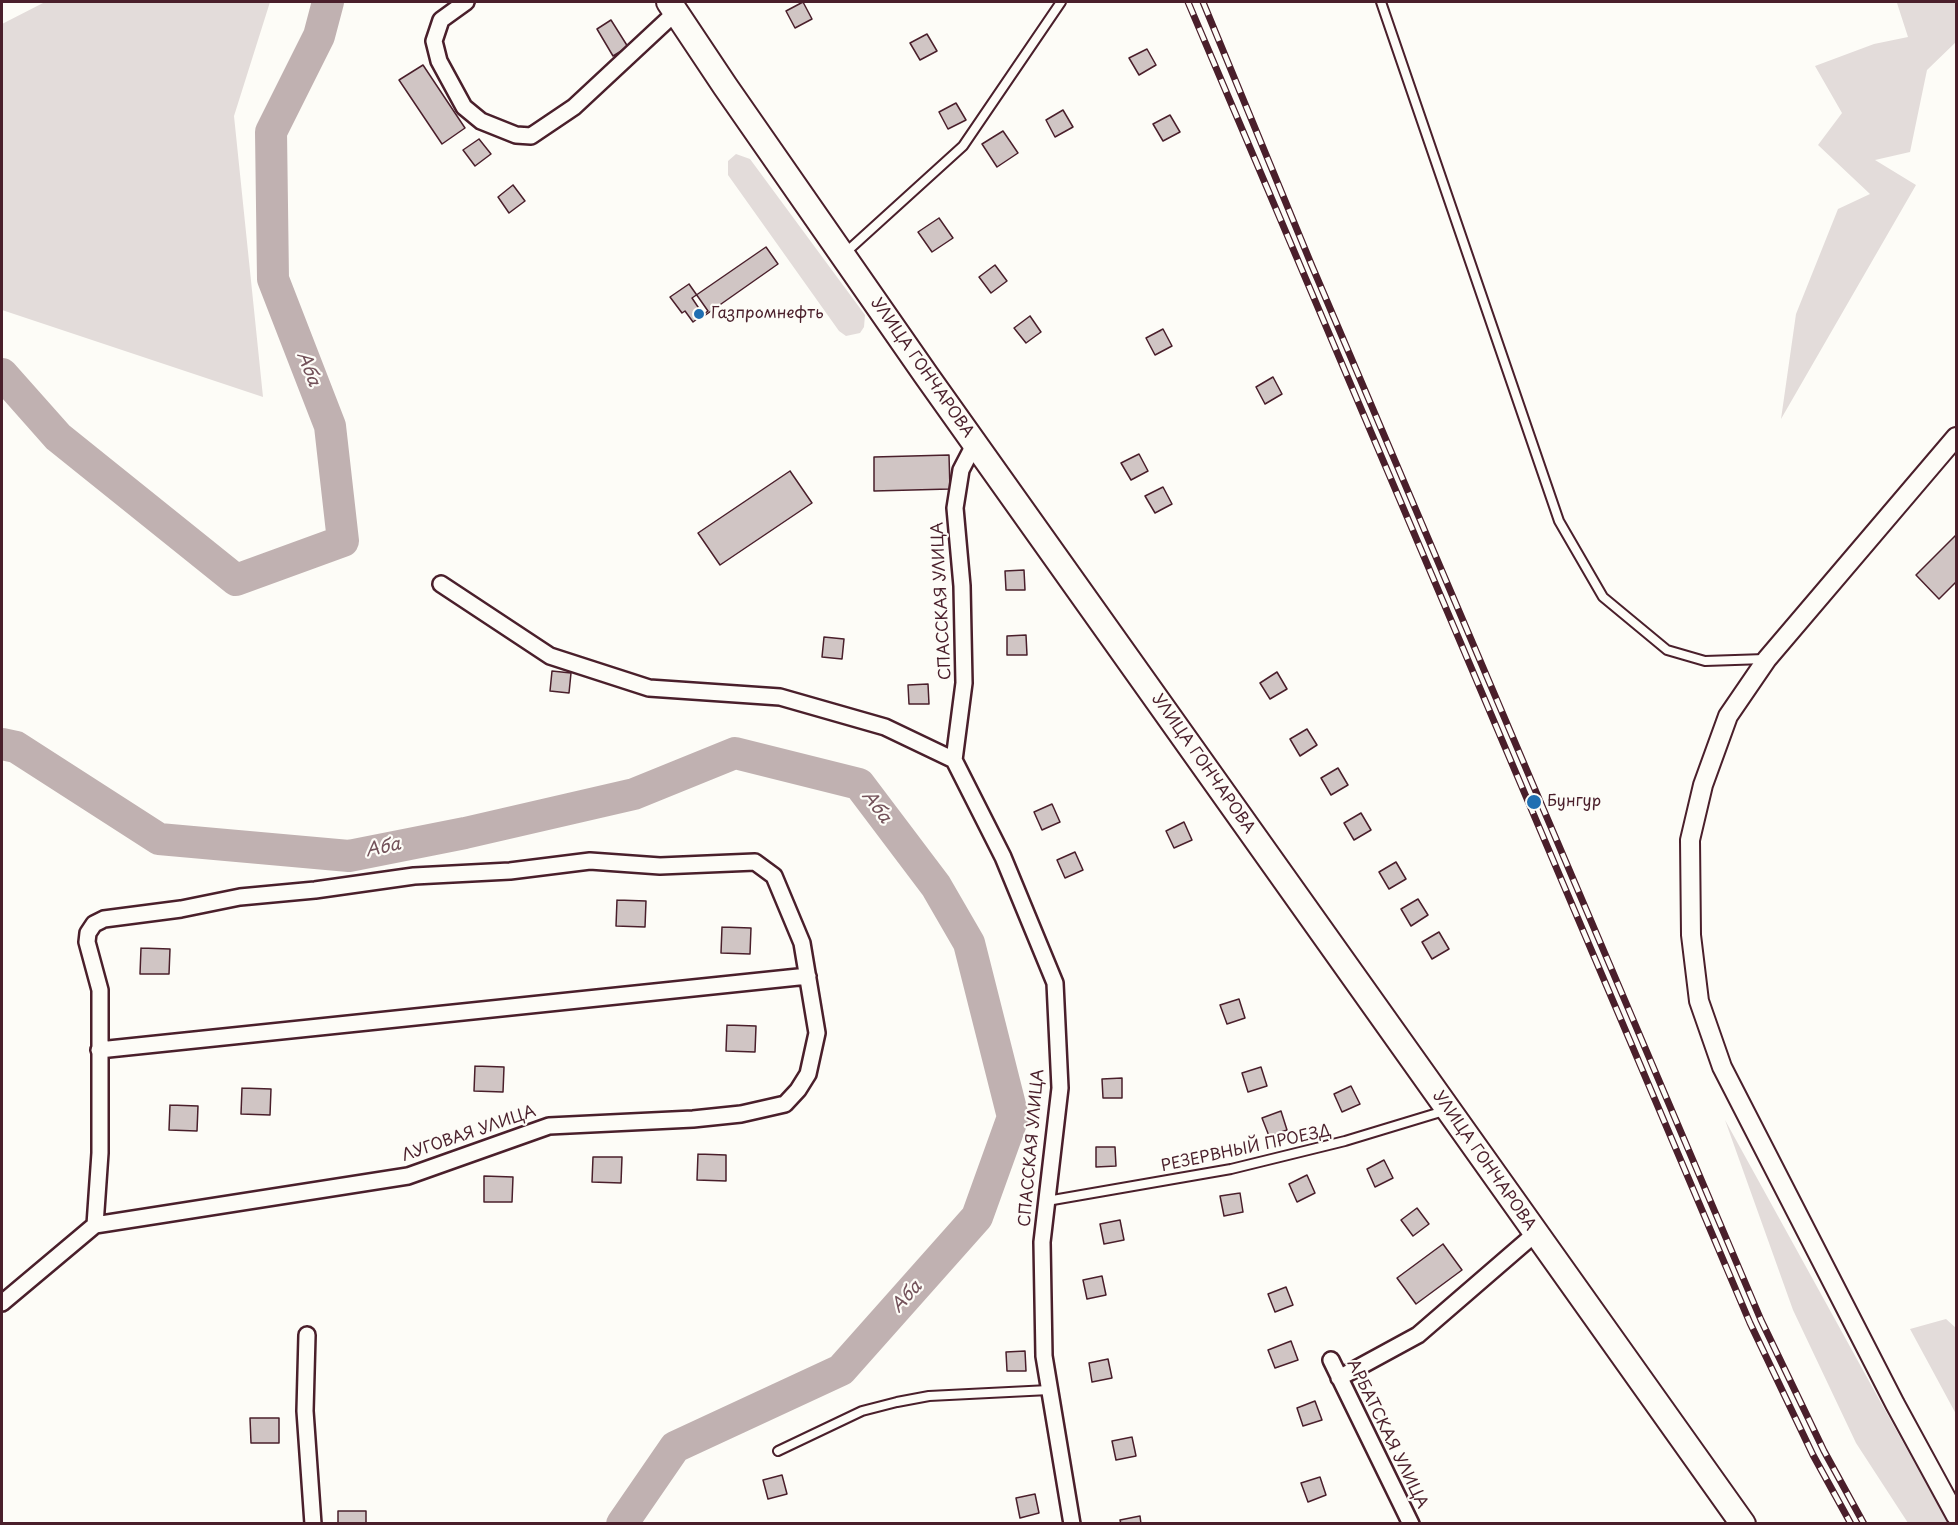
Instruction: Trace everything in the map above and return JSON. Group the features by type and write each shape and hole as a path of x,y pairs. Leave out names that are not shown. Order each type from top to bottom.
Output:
{"main road":[{"name":"УЛИЦА ГОНЧАРОВА","path":"672,7 975,443 1743,1524"}],"street":[{"path":"466,2 441,20 434,41 439,61 464,107 481,121 516,135 531,136 574,106 672,7"},
{"path":"1956,437 1767,659 1728,716 1703,785 1690,840 1690,935 1699,1001 1722,1067 1895,1404 1956,1516"},
{"name":"СПАССКАЯ УЛИЦА","path":"975,443 961,470 955,508 962,586 964,683 954,760 1003,856 1055,983 1059,1088 1042,1254 1044,1356 1072,1524"},
{"path":"441,584 550,656 649,688 780,697 885,728 954,760"},
{"name":"ЛУГОВАЯ УЛИЦА","path":"590,861 660,866 755,862 774,876 802,943 817,1033 808,1074 785,1104 741,1114 693,1119 549,1126 408,1176 95,1225 100,1153 99,1050 100,990 87,942 88,933 94,924 104,919 182,909 240,897 315,890 414,876 510,871 590,861"},
{"path":"99,1050 808,976"},
{"path":"2,1303 95,1225"},
{"path":"1339,1378 1418,1335 1536,1233"},
{"path":"307,1335 305,1411 313,1524"},
{"name":"АРБАТСКАЯ УЛИЦА","path":"1330,1360 1411,1524"}],"lane":[{"path":"843,255 963,146 1060,2"},
{"path":"1381,2 1559,521 1603,597 1667,650 1705,661 1767,659"},
{"name":"РЕЗЕРВНЫЙ ПРОЕЗД","path":"1046,1201 1231,1169 1345,1142 1448,1110"},
{"path":"778,1451 862,1411 897,1402 929,1395 1049,1390"}],"shaded area":[{"path":"45,2 270,2 234,116 263,397 2,310 2,24"},
{"path":"1956,2 1956,42 1927,70 1910,152 1875,160 1916,185 1781,419 1796,314 1838,209 1870,194 1818,145 1842,113 1815,66 1874,44 1908,37 1897,3"},
{"path":"736,154 750,159 865,315 864,327 860,333 846,336 839,331 728,175 728,161"},
{"path":"1725,1120 1948,1523 1908,1523 1856,1443 1793,1310"},
{"path":"1946,1319 1956,1328 1956,1414 1910,1329"}],"building":[{"path":"803,2 812,19 795,28 786,11"},
{"path":"611,20 628,47 613,56 597,29"},
{"path":"927,34 937,51 920,60 910,43"},
{"path":"1147,49 1156,65 1139,75 1129,58"},
{"path":"423,65 465,128 442,144 399,80"},
{"path":"956,103 966,120 948,129 939,112"},
{"path":"1063,110 1073,127 1055,137 1046,120"},
{"path":"1170,115 1180,132 1163,141 1153,124"},
{"path":"1003,131 1018,153 997,167 982,144"},
{"path":"479,139 491,154 475,166 463,150"},
{"path":"513,185 525,201 509,213 498,197"},
{"path":"939,218 953,238 932,252 918,232"},
{"path":"766,247 778,264 704,316 692,298"},
{"path":"995,265 1007,281 991,293 979,277"},
{"path":"689,284 708,311 693,322 685,311 682,313 670,297"},
{"path":"1030,316 1041,332 1026,343 1014,328"},
{"path":"1163,329 1172,346 1155,355 1146,338"},
{"path":"1273,377 1282,394 1265,404 1256,387"},
{"path":"1139,454 1148,471 1131,480 1121,463"},
{"path":"949,455 950,489 874,491 874,457"},
{"path":"790,471 812,503 720,565 698,533"},
{"path":"1163,487 1172,504 1155,513 1145,496"},
{"path":"1956,535 1956,582 1939,599 1916,575"},
{"path":"1024,570 1025,590 1006,590 1005,571"},
{"path":"1026,635 1027,655 1007,655 1007,636"},
{"path":"824,637 844,639 842,659 822,657"},
{"path":"552,671 571,673 569,693 550,691"},
{"path":"1277,672 1287,689 1270,699 1260,683"},
{"path":"928,684 929,704 909,704 908,685"},
{"path":"1307,729 1317,745 1300,756 1290,739"},
{"path":"1338,768 1348,785 1331,795 1321,778"},
{"path":"1052,804 1060,822 1042,830 1034,812"},
{"path":"1361,813 1371,830 1354,840 1344,823"},
{"path":"1184,822 1192,840 1174,848 1166,831"},
{"path":"1075,852 1083,870 1065,878 1057,860"},
{"path":"1396,862 1406,879 1389,889 1379,872"},
{"path":"1418,899 1428,915 1411,926 1401,909"},
{"path":"617,900 646,901 645,927 616,926"},
{"path":"722,927 751,928 750,954 721,953"},
{"path":"1439,932 1449,949 1432,959 1422,942"},
{"path":"141,948 170,949 169,974 140,974"},
{"path":"1239,999 1245,1018 1227,1024 1220,1005"},
{"path":"727,1025 756,1026 755,1052 726,1051"},
{"path":"475,1066 504,1067 503,1092 474,1091"},
{"path":"1261,1067 1267,1086 1248,1092 1242,1073"},
{"path":"1122,1078 1122,1098 1103,1098 1102,1079"},
{"path":"1351,1086 1360,1104 1342,1112 1334,1094"},
{"path":"242,1088 271,1089 270,1115 241,1114"},
{"path":"170,1105 198,1106 197,1131 169,1130"},
{"path":"1281,1111 1287,1130 1269,1136 1262,1118"},
{"path":"1096,1147 1115,1147 1116,1166 1096,1167"},
{"path":"698,1154 726,1155 726,1181 697,1180"},
{"path":"593,1157 622,1157 621,1183 592,1182"},
{"path":"1384,1160 1393,1178 1375,1187 1367,1169"},
{"path":"1307,1175 1315,1193 1297,1202 1289,1184"},
{"path":"484,1176 513,1177 512,1202 484,1202"},
{"path":"1240,1193 1243,1212 1224,1216 1220,1196"},
{"path":"1417,1208 1429,1224 1413,1236 1401,1220"},
{"path":"1120,1220 1124,1240 1104,1244 1100,1224"},
{"path":"1443,1244 1462,1270 1416,1304 1397,1278"},
{"path":"1102,1276 1106,1295 1087,1299 1083,1280"},
{"path":"1286,1287 1293,1305 1275,1312 1268,1294"},
{"path":"1291,1341 1298,1360 1275,1368 1268,1350"},
{"path":"1025,1351 1026,1371 1007,1371 1006,1352"},
{"path":"1108,1359 1112,1378 1092,1382 1089,1363"},
{"path":"1315,1401 1322,1420 1303,1426 1297,1408"},
{"path":"250,1418 279,1418 279,1443 251,1443"},
{"path":"1132,1437 1136,1456 1116,1460 1112,1441"},
{"path":"782,1475 787,1494 768,1499 763,1480"},
{"path":"1320,1477 1326,1495 1308,1502 1301,1483"},
{"path":"1035,1494 1039,1513 1020,1518 1016,1498"},
{"path":"338,1511 366,1511 366,1524 338,1524"},
{"path":"1140,1516 1141,1524 1121,1524 1120,1520"}],"waterway":[{"name":"Аба","path":"2,374 58,437 236,580 343,541 330,426 273,279 271,132 319,36 328,2"},
{"name":"Аба","path":"2,744 16,747 159,839 349,856 465,833 634,794 735,753 859,784 936,886 969,943 1013,1117 977,1217 841,1370 675,1447 622,1524"}],"railway":[{"path":"1188,2 1750,1323 1813,1455 1851,1524"},
{"path":"1203,2 1312,266 1761,1320 1824,1451 1864,1524"}],"place":[{"name":"Газпромнефть","path":"699,314"},
{"name":"Бунгур","path":"1534,802"}]}
